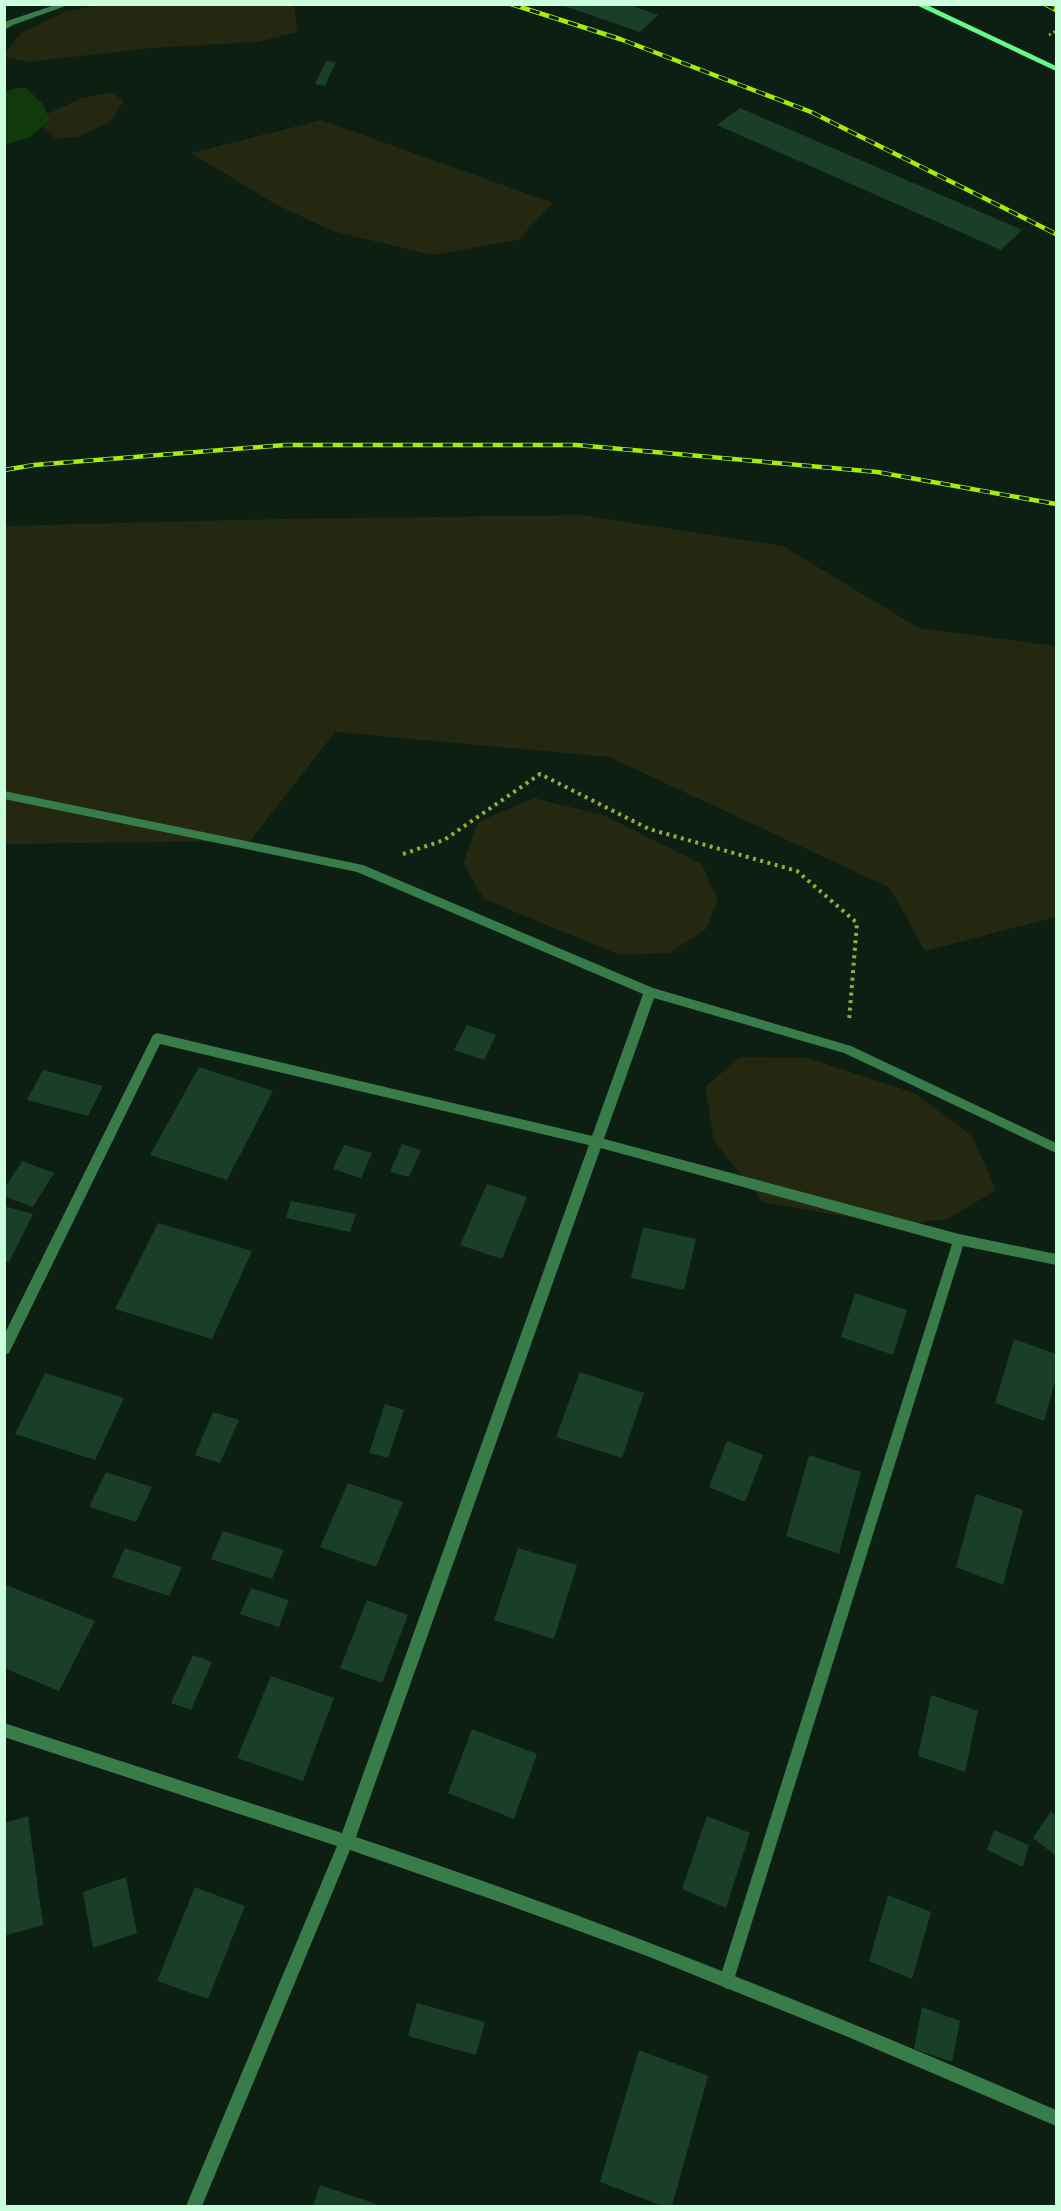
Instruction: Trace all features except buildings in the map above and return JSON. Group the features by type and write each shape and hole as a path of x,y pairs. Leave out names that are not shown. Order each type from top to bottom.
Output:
{"street":[{"path":"4,28 10,23 67,4"},
{"path":"918,4 1056,69"},
{"path":"4,795 359,868 650,992 847,1049 1056,1148"},
{"path":"194,2206 347,1841 650,992"},
{"path":"4,1349 157,1038 597,1142 959,1240 1056,1259"},
{"path":"727,1981 959,1240"},
{"path":"4,1730 347,1841 511,1898 841,2025 1056,2118"}],"path":[{"path":"359,868 444,840 540,774 649,829 797,871 857,923 847,1049"}],"shaded area":[{"path":"96,5 294,5 297,32 257,42 151,48 28,62 5,57 20,34 64,12"},
{"path":"25,87 43,104 50,120 30,137 5,145 5,91"},
{"path":"111,92 124,101 110,122 78,137 56,139 43,126 50,120 47,114 82,98"},
{"path":"321,120 553,203 518,240 432,255 332,231 275,204 191,153"},
{"path":"581,515 783,546 919,628 1056,646 1056,917 925,951 890,888 609,757 335,732 250,841 5,844 4,526"},
{"path":"534,798 603,815 702,864 718,901 705,930 669,953 620,955 484,899 463,864 478,822"},
{"path":"740,1057 808,1058 914,1093 972,1136 996,1190 948,1219 893,1225 763,1202 714,1141 705,1087"}],"railway":[{"path":"511,4 620,39 811,112 1056,234"},
{"path":"1045,4 1056,10"},
{"path":"4,470 34,465 285,445 576,445 877,472 1056,504"}]}
